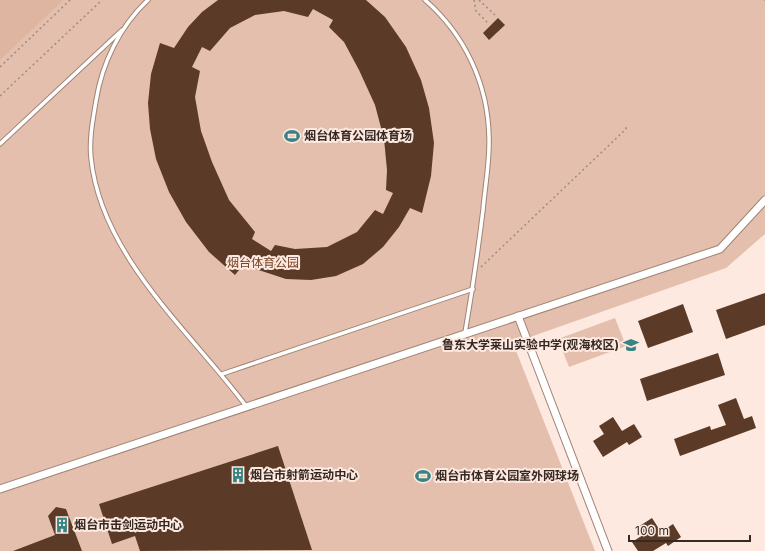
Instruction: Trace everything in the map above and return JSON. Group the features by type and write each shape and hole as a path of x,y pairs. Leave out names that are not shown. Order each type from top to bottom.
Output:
{"street":[{"path":"0,489 720,249 765,200"},
{"path":"518,316 608,551"}],"lane":[{"path":"0,144 126,26 148,0"},
{"path":"425,0 462,41 474,66 485,99 489,137 476,272 465,333"},
{"path":"126,26 109,54 98,85 92,125 91,158 100,195 110,225 128,257 171,316 222,374 246,406"},
{"path":"222,374 473,289"}],"path":[{"path":"0,67 70,0"},
{"path":"0,96 102,0"},
{"path":"474,0 476,11 488,23"},
{"path":"479,0 495,15"},
{"path":"476,272 626,129 625,126"}],"green space":[{"name":"烟台体育公园","path":"0,0 765,0 765,234 726,268 513,343 595,551 0,551"},
{"path":"615,318 626,346 569,367 558,339"}],"shaded area":[{"path":"0,0 63,0 0,60"}],"building":[{"path":"218,0 366,0 385,17 406,47 421,80 429,108 434,143 431,176 422,213 410,208 399,227 383,247 363,264 336,276 311,280 286,279 243,265 235,275 209,252 186,222 169,192 156,159 150,129 148,103 151,74 160,43 174,48 188,27 202,12","holes":["313,9 333,20 329,27 344,42 375,105 384,139 387,170 386,190 393,193 383,214 375,210 357,232 327,247 295,249 275,245 271,251 252,239 255,232 229,200 212,162 201,131 195,97 200,71 192,67 202,47 210,51 230,28 255,15 284,11 308,17"]},
{"path":"498,18 505,25 489,40 483,33"},
{"path":"765,293 765,325 726,339 716,310"},
{"path":"683,304 693,332 648,348 638,321"},
{"path":"718,353 725,375 647,401 640,379"},
{"path":"736,398 744,419 752,416 756,428 680,456 674,439 710,426 711,430 726,425 718,405"},
{"path":"613,417 622,431 634,424 642,437 629,445 627,442 603,457 593,441 604,434 599,426"},
{"name":"烟台市射箭运动中心","path":"278,446 312,550 140,551 135,536 112,544 99,504"},
{"name":"烟台市击剑运动中心","path":"56,507 66,509 82,551 13,551 55,535 48,516"},
{"path":"652,518 661,532 673,524 681,537 668,546 666,543 653,551 638,551 632,542 643,535 638,527"}],"place":[{"name":"烟台体育公园体育场","path":"292,136"},
{"name":"鲁东大学莱山实验中学(观海校区)","path":"631,345"},
{"name":"烟台市射箭运动中心","path":"238,475"},
{"name":"烟台市体育公园室外网球场","path":"423,476"},
{"name":"烟台市击剑运动中心","path":"62,525"}]}
